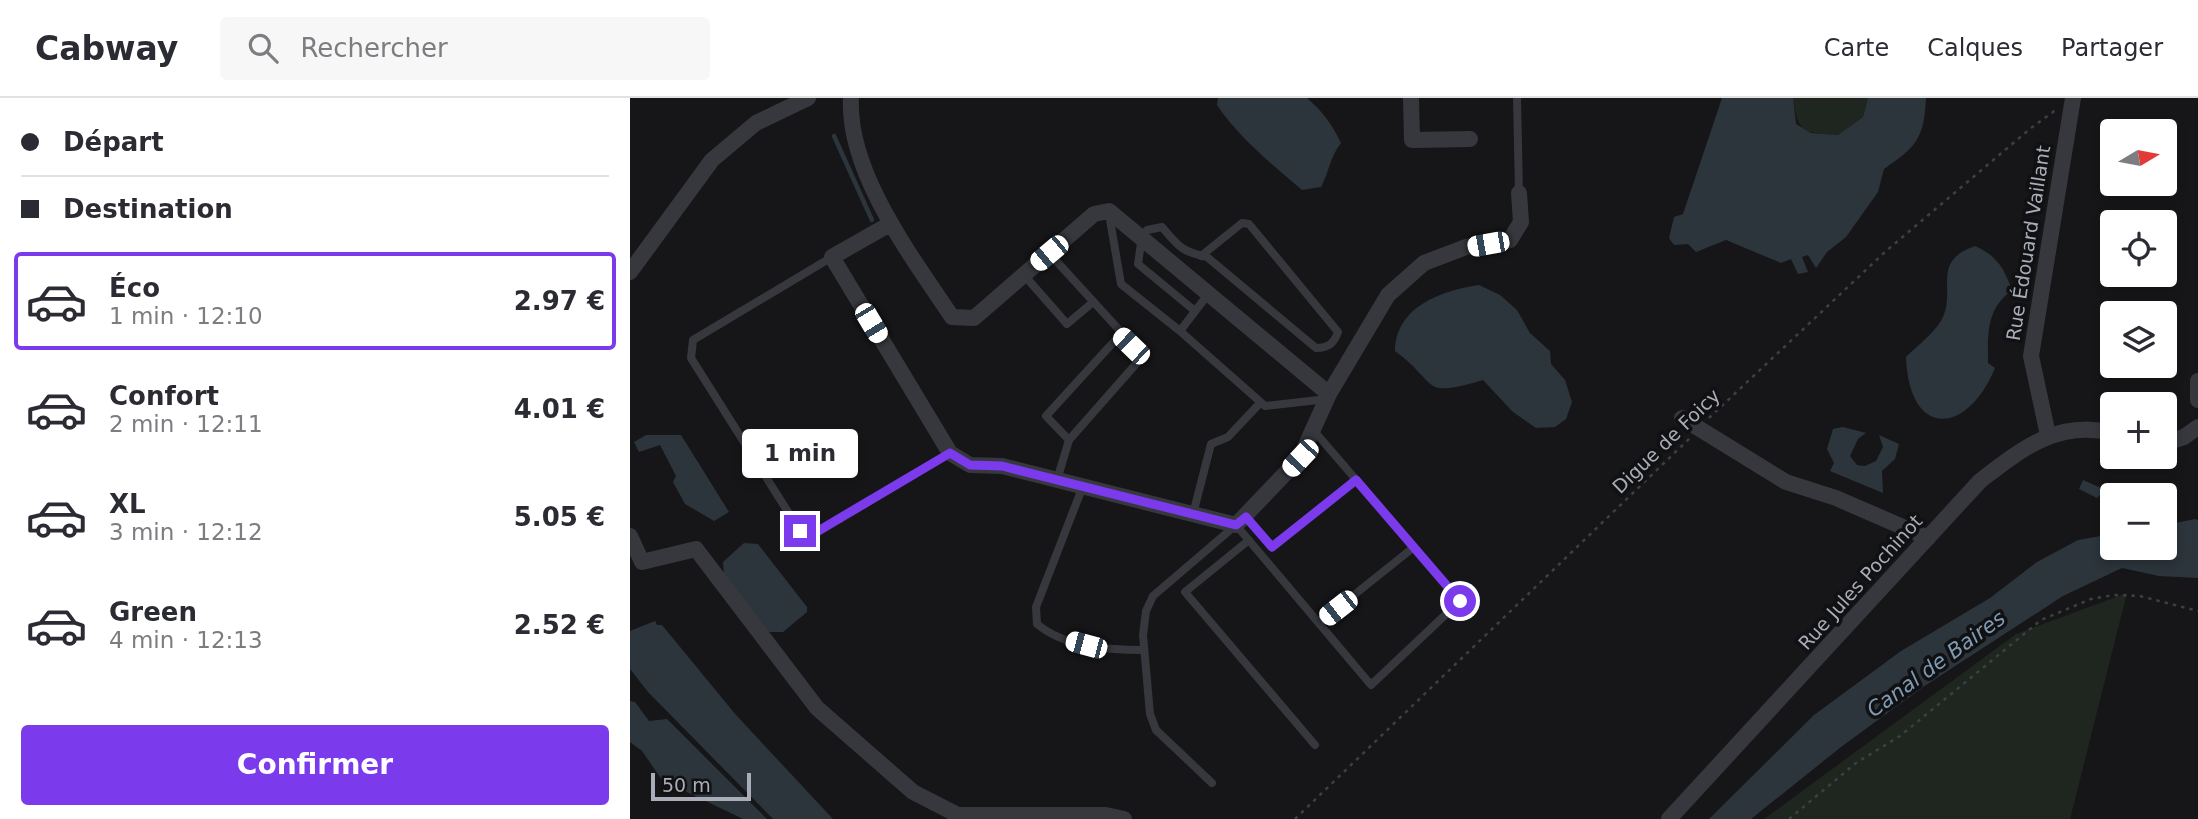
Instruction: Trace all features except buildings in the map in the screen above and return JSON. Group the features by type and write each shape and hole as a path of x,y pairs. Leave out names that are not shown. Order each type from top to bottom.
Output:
{"street":[{"path":"630,272 712,160 756,123 808,98"},
{"path":"851,98 852,134 890,224 952,317 974,318 1094,214 1109,211 1209,292 1328,397"},
{"path":"1411,98 1412,140 1470,139"},
{"name":"Rue Édouard Vaillant","path":"2048,435 2031,356 2072,100"},
{"path":"890,224 832,257 950,453 970,465 1002,466 1193,514 1241,521 1300,458 1315,432 1328,397 1388,295 1424,263 1466,247 1510,240 1521,222 1519,193"},
{"path":"2198,381 2198,400"},
{"path":"1682,418 1786,482 1836,498 1928,538"},
{"path":"2177,439 2198,427"},
{"name":"Rue Jules Pochinot","path":"1669,819 1980,481 2031,442 2048,435 2084,430 2100,432"},
{"path":"630,536 642,562 696,549 817,708 914,792 958,815 1106,814 1124,819"}],"lane":[{"path":"1517,98 1519,193"},
{"path":"1109,211 1121,285 1180,331 1265,407 1328,397"},
{"path":"1195,311 1138,264 1142,236 1147,230 1162,227 1184,253 1201,256 1207,257 1316,348 1325,348 1334,342 1338,332 1249,224 1242,223 1201,256"},
{"path":"1049,253 1120,335 1143,356 1069,440 1057,480"},
{"path":"832,257 693,340 691,358 800,531 813,534 950,453"},
{"path":"1024,275 1067,324 1092,303"},
{"path":"1180,331 1209,292"},
{"path":"1069,440 1046,416 1120,335"},
{"path":"1193,514 1210,444 1228,436 1260,403"},
{"path":"1241,521 1249,540 1371,685 1460,601 1315,432"},
{"path":"1241,521 1272,547 1356,480"},
{"path":"1083,486 1036,607 1037,624 1049,635 1105,650 1144,650"},
{"path":"1212,783 1156,730 1150,714 1144,650 1146,611 1153,596 1241,521"},
{"path":"1249,540 1185,592 1315,745"},
{"path":"1319,623 1414,548"}],"path":[{"name":"Digue de Foicy","path":"1295,819 1886,251 2031,128 2072,100"},
{"path":"1789,819 1856,763 1900,736 2041,620 2091,598 2114,595 2140,596 2198,611"}],"shaded area":[{"path":"1793,98 1868,98 1863,117 1838,135 1810,132 1800,125"},
{"path":"2127,593 2070,819 1764,819 2016,634"}],"water":[{"path":"1218,98 1307,98 1327,119 1341,143 1321,187 1302,190 1236,129 1217,105"},
{"path":"1722,98 1793,98 1796,124 1811,133 1838,135 1863,117 1868,98 1926,98 1920,133 1911,148 1884,169 1878,192 1846,237 1827,252 1816,268 1808,255 1802,257 1808,272 1798,274 1791,259 1781,263 1726,240 1696,252 1688,244 1674,245 1669,238 1674,217 1683,214"},
{"path":"1975,246 1999,264 2012,290 1997,305 1990,322 1988,363 1995,368 1983,390 1970,406 1955,416 1941,419 1928,414 1917,403 1910,384 1906,357 1941,321 1947,299 1947,278 1953,260"},
{"path":"1479,285 1500,295 1517,310 1530,333 1550,351 1551,364 1565,380 1572,402 1566,419 1555,427 1536,428 1513,412 1483,380 1449,388 1432,385 1395,351 1397,336 1412,312 1436,297"},
{"path":"1843,427 1866,433 1858,439 1850,456 1857,465 1865,466 1876,461 1883,447 1879,435 1899,444 1895,459 1882,471 1883,493 1830,471 1834,463 1827,449 1833,429"},
{"path":"646,435 681,435 729,512 714,521 685,504 673,482 676,476 660,445 639,452 634,442"},
{"path":"2083,480 2100,488 2100,495 2097,498 2079,489"},
{"name":"Canal de Baires","path":"2198,520 2198,578 2159,576 2122,568 2063,596 1923,687 1841,747 1751,819 1709,819 1814,715 1901,651 1990,598 2037,562 2078,540 2100,536 2100,560 2177,560 2177,523"},
{"path":"744,543 758,544 807,607 807,612 783,632 763,632 724,576 723,562"},
{"path":"655,621 657,625 662,625 736,715 833,819 773,819 648,692 630,669 630,631"},
{"path":"630,701 635,702 649,721 667,719 767,819 743,819 662,780 642,751 630,742"}],"waterway":[{"path":"834,136 872,220"}],"route":[{"path":"800,531 813,534 950,453 970,465 1002,466 1236,525 1246,517 1272,547 1356,480 1460,601"}]}
